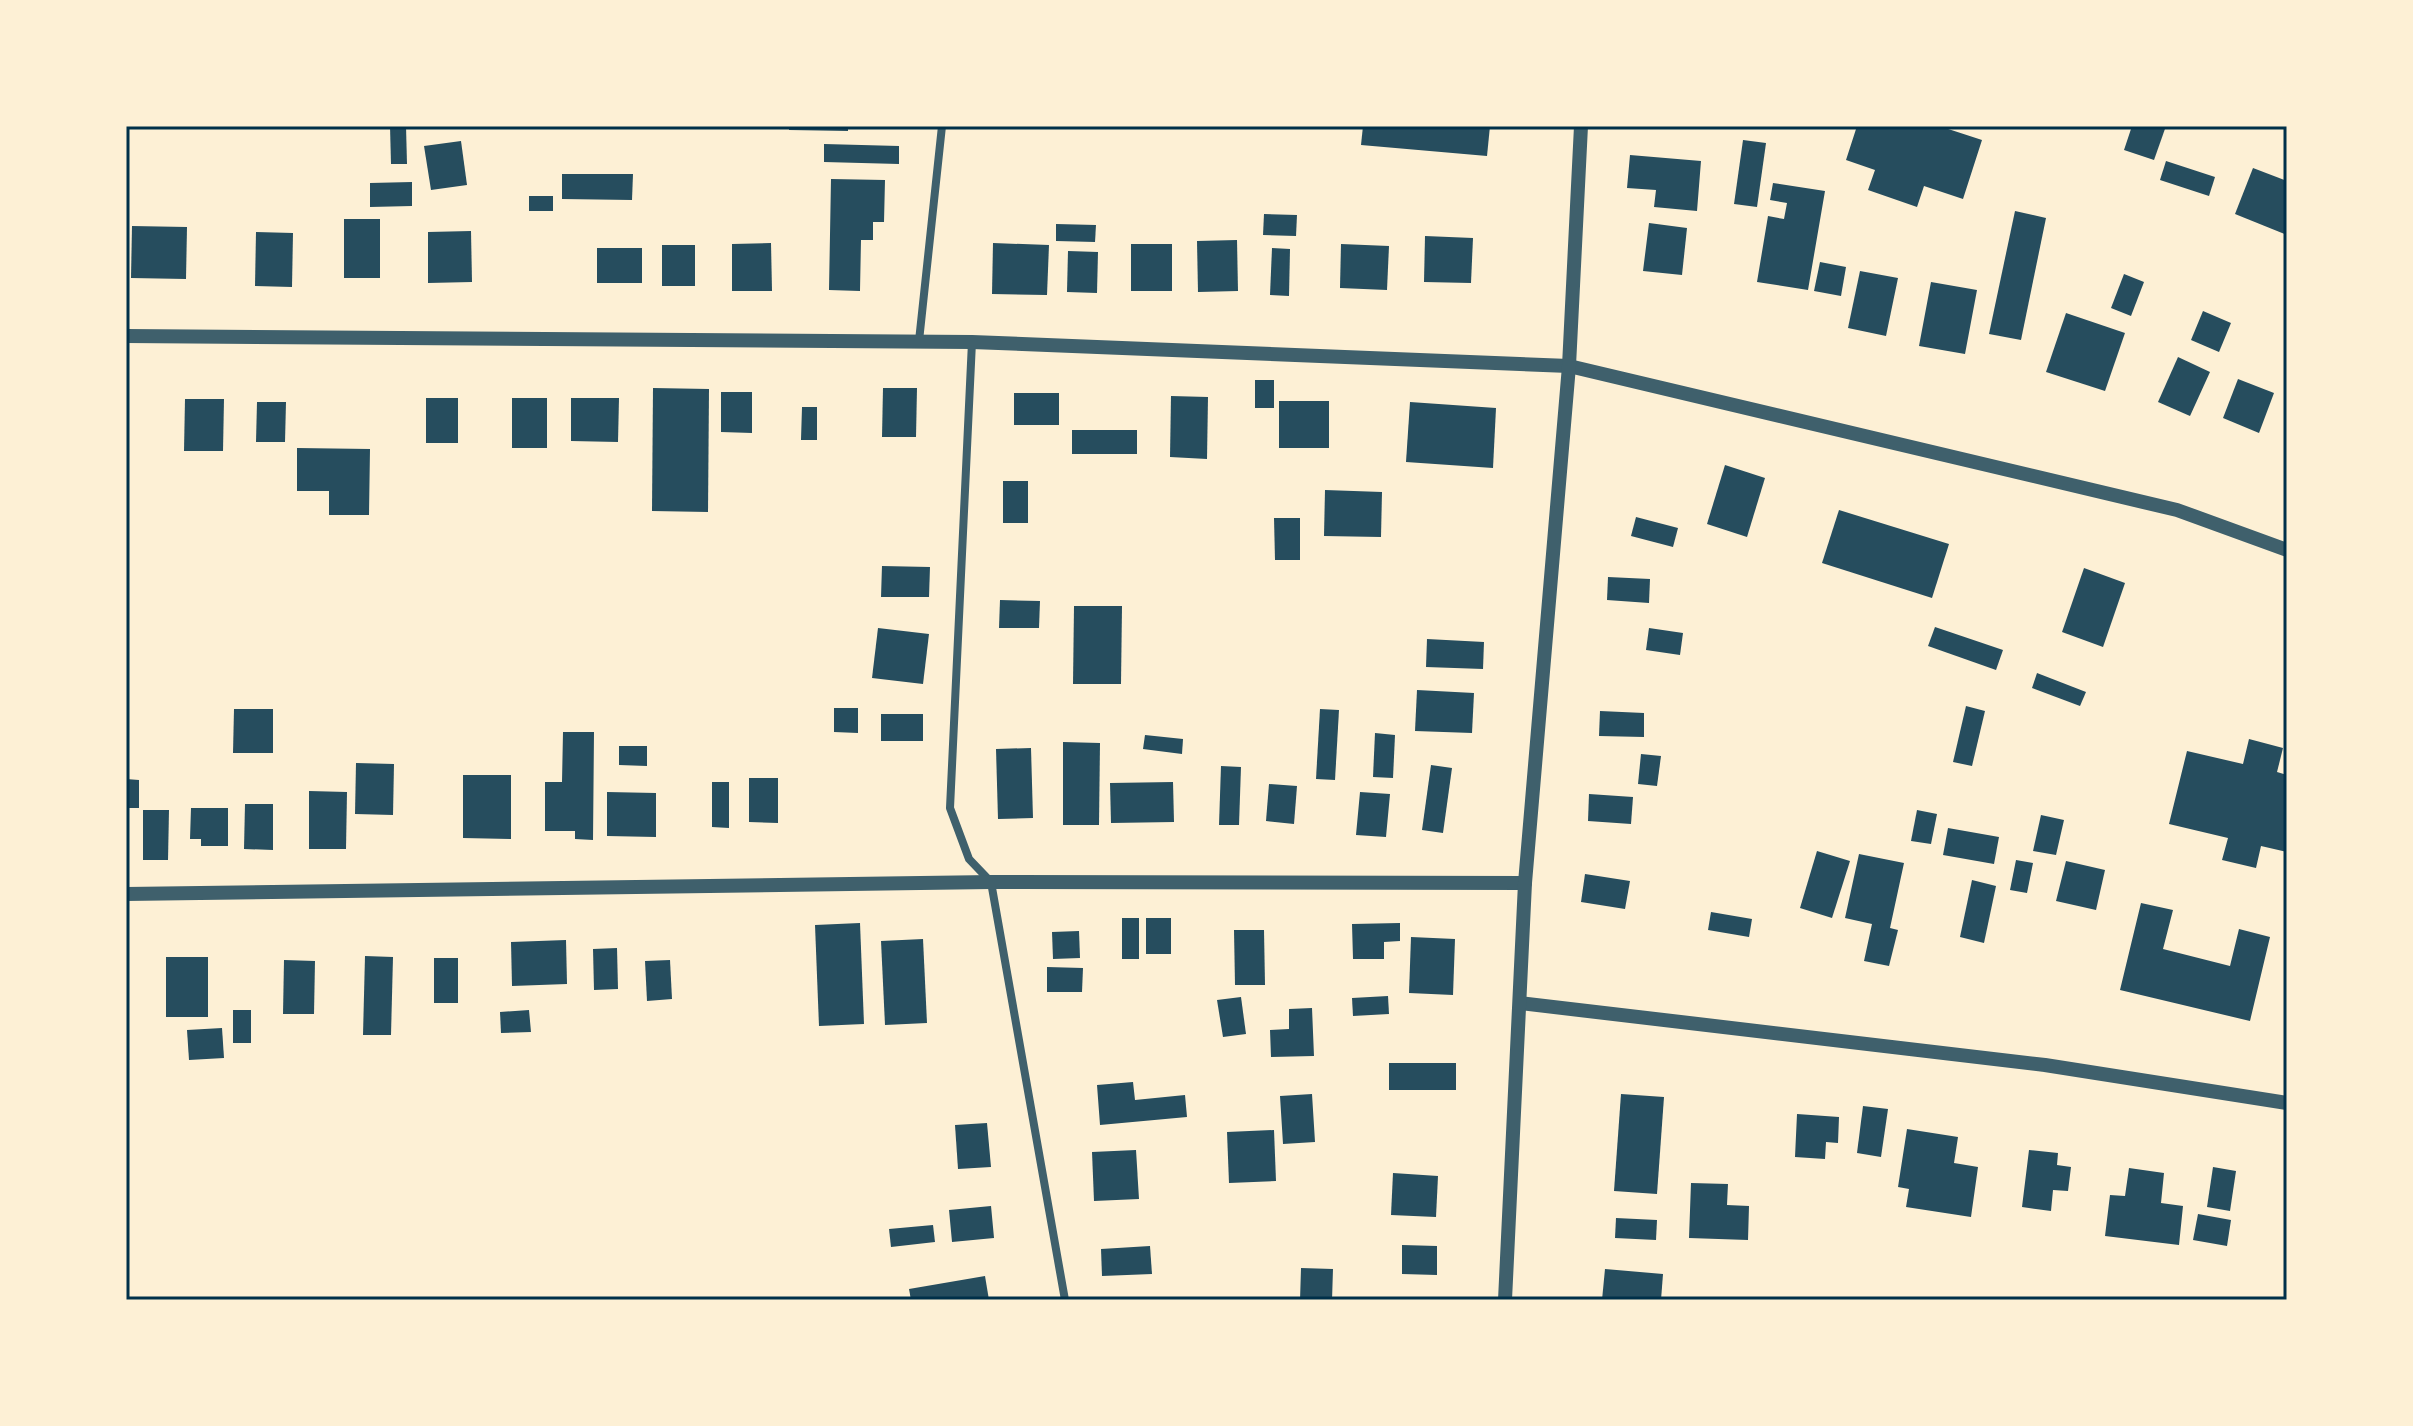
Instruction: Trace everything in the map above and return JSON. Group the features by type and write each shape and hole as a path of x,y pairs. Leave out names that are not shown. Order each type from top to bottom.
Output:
{"street":[{"path":"919,341 942,126"},
{"path":"1505,1300 1525,883 1569,366 1581,126"},
{"path":"126,336 972,342 1569,366 2177,510 2287,550"},
{"path":"972,342 950,808 969,859 991,882 1065,1300"},
{"path":"126,894 991,882 1525,883"},
{"path":"1520,1003 2045,1065 2287,1103"}],"building":[{"path":"390,126 406,126 407,164 391,164"},
{"path":"789,126 848,126 848,131 789,130"},
{"path":"1363,126 1490,126 1487,156 1361,145"},
{"path":"1857,126 1939,126 1982,140 1963,199 1924,186 1917,207 1868,190 1875,170 1846,160"},
{"path":"2132,126 2166,126 2154,160 2124,150"},
{"path":"1743,140 1766,143 1757,207 1734,204"},
{"path":"461,141 467,185 431,190 424,146"},
{"path":"824,144 899,146 899,164 824,162"},
{"path":"1630,155 1701,161 1697,211 1654,207 1656,190 1627,188"},
{"path":"2166,161 2215,177 2209,196 2160,180"},
{"path":"2253,168 2287,181 2287,235 2235,214"},
{"path":"562,174 633,174 632,200 562,199"},
{"path":"831,179 885,180 884,222 873,222 873,240 861,240 860,291 829,290"},
{"path":"412,182 412,206 370,207 370,183"},
{"path":"1773,183 1825,191 1808,290 1757,282 1768,216 1784,219 1787,203 1770,200"},
{"path":"529,196 553,196 553,211 529,211"},
{"path":"2015,211 2046,218 2021,340 1989,334"},
{"path":"1264,214 1297,215 1296,236 1263,235"},
{"path":"344,219 380,219 380,278 344,278"},
{"path":"1649,223 1687,228 1682,275 1643,271"},
{"path":"1056,224 1096,225 1095,242 1056,241"},
{"path":"132,226 187,227 186,279 131,278"},
{"path":"471,231 472,282 428,283 428,232"},
{"path":"256,232 293,233 292,287 255,286"},
{"path":"1425,236 1473,238 1471,283 1424,282"},
{"path":"1237,240 1238,291 1198,292 1197,241"},
{"path":"771,243 772,291 732,291 732,244"},
{"path":"993,243 1049,245 1047,295 992,294"},
{"path":"1131,244 1172,244 1172,291 1131,291"},
{"path":"1341,244 1389,246 1387,290 1340,288"},
{"path":"662,245 695,245 695,286 662,286"},
{"path":"597,248 642,248 642,283 597,283"},
{"path":"1272,248 1290,249 1289,296 1270,295"},
{"path":"1068,251 1098,252 1097,293 1067,292"},
{"path":"1820,262 1846,267 1841,296 1814,291"},
{"path":"1860,271 1898,278 1886,336 1848,328"},
{"path":"2124,274 2144,282 2131,316 2111,308"},
{"path":"1931,282 1977,290 1965,354 1919,346"},
{"path":"2203,311 2231,323 2219,352 2191,340"},
{"path":"2066,313 2125,333 2105,391 2046,372"},
{"path":"2178,357 2210,372 2190,416 2158,402"},
{"path":"2238,379 2274,393 2259,433 2223,418"},
{"path":"1255,380 1274,380 1274,408 1255,408"},
{"path":"653,388 709,389 708,512 652,511"},
{"path":"883,388 917,388 916,437 882,437"},
{"path":"721,392 752,392 752,433 721,432"},
{"path":"1014,393 1059,393 1059,425 1014,425"},
{"path":"1171,396 1208,397 1207,459 1170,457"},
{"path":"426,398 458,398 458,443 426,443"},
{"path":"512,398 547,398 547,448 512,448"},
{"path":"571,398 619,398 618,442 571,441"},
{"path":"185,399 224,399 223,451 184,451"},
{"path":"1279,401 1329,401 1329,448 1279,448"},
{"path":"257,402 286,402 285,442 256,442"},
{"path":"1410,402 1496,408 1493,468 1406,462"},
{"path":"802,407 817,407 817,440 801,440"},
{"path":"1072,430 1137,430 1137,454 1072,454"},
{"path":"297,448 370,449 369,515 329,515 329,491 297,491"},
{"path":"1725,465 1765,478 1747,537 1707,524"},
{"path":"1003,481 1028,481 1028,523 1003,523"},
{"path":"1325,490 1382,492 1381,537 1324,536"},
{"path":"1839,510 1949,544 1932,598 1822,563"},
{"path":"1636,517 1678,528 1673,547 1631,536"},
{"path":"1274,518 1300,518 1300,560 1275,560"},
{"path":"882,566 930,567 929,597 881,597"},
{"path":"2084,568 2125,583 2103,647 2062,632"},
{"path":"1608,577 1650,579 1649,603 1607,600"},
{"path":"1000,600 1040,601 1039,628 999,628"},
{"path":"1074,606 1122,606 1121,684 1073,684"},
{"path":"1935,627 2003,650 1996,670 1928,646"},
{"path":"878,628 929,634 923,684 872,678"},
{"path":"1649,628 1683,633 1680,655 1646,650"},
{"path":"1427,639 1484,642 1483,669 1426,667"},
{"path":"2037,673 2086,692 2080,706 2032,688"},
{"path":"1417,690 1474,693 1472,733 1415,731"},
{"path":"1966,706 1985,711 1972,766 1953,762"},
{"path":"834,708 858,708 858,733 834,732"},
{"path":"234,709 273,709 273,753 233,753"},
{"path":"1320,709 1339,710 1335,780 1316,779"},
{"path":"1600,711 1644,713 1644,737 1599,736"},
{"path":"881,714 923,714 923,741 881,741"},
{"path":"563,732 594,732 593,840 575,839 575,831 545,831 545,782 562,782"},
{"path":"1375,733 1395,735 1393,778 1373,777"},
{"path":"1145,735 1183,739 1182,754 1143,749"},
{"path":"2249,739 2283,748 2277,772 2287,775 2287,852 2261,846 2256,868 2222,860 2228,838 2169,824 2187,751 2243,764"},
{"path":"1063,742 1100,743 1099,825 1063,825"},
{"path":"619,746 647,746 647,766 619,765"},
{"path":"1031,748 1033,818 998,819 996,749"},
{"path":"1641,754 1661,756 1657,786 1638,784"},
{"path":"356,763 394,764 393,815 355,814"},
{"path":"1431,765 1452,768 1443,833 1422,830"},
{"path":"1221,766 1241,767 1239,825 1219,825"},
{"path":"463,775 511,775 511,839 463,838"},
{"path":"749,778 778,778 778,823 749,822"},
{"path":"126,779 139,780 139,808 126,808"},
{"path":"712,782 729,782 729,828 712,827"},
{"path":"1173,782 1174,822 1111,823 1110,783"},
{"path":"1269,784 1297,786 1294,824 1266,821"},
{"path":"309,791 347,792 346,849 309,849"},
{"path":"607,792 656,793 656,837 607,836"},
{"path":"1360,792 1390,794 1386,837 1356,835"},
{"path":"1589,794 1633,797 1631,824 1588,821"},
{"path":"245,804 273,804 273,850 244,849"},
{"path":"191,808 228,808 228,846 201,846 201,839 190,839"},
{"path":"143,810 169,810 168,860 143,860"},
{"path":"1917,810 1937,814 1931,844 1911,841"},
{"path":"2041,815 2064,820 2056,855 2033,851"},
{"path":"1948,828 1999,837 1994,864 1943,855"},
{"path":"1817,851 1850,861 1832,918 1800,908"},
{"path":"1859,854 1904,863 1890,928 1898,930 1889,966 1864,961 1872,924 1845,918"},
{"path":"2016,860 2033,863 2027,893 2010,890"},
{"path":"2066,861 2105,870 2096,910 2056,901"},
{"path":"1585,874 1630,881 1625,909 1581,902"},
{"path":"1972,880 1996,886 1984,943 1960,937"},
{"path":"2141,903 2173,910 2163,949 2230,966 2239,929 2270,937 2250,1021 2120,990"},
{"path":"1711,912 1752,919 1749,937 1708,930"},
{"path":"1122,918 1139,918 1139,959 1122,959"},
{"path":"1146,918 1171,918 1171,954 1146,954"},
{"path":"860,923 864,1024 819,1026 815,925"},
{"path":"1400,923 1400,941 1384,942 1384,959 1353,959 1352,924"},
{"path":"1234,930 1264,930 1265,985 1235,985"},
{"path":"1079,931 1080,958 1053,959 1052,932"},
{"path":"1411,937 1455,939 1453,995 1409,993"},
{"path":"923,939 927,1023 885,1025 881,941"},
{"path":"566,940 567,984 512,986 511,942"},
{"path":"617,948 618,989 594,990 593,949"},
{"path":"365,956 393,957 391,1035 363,1035"},
{"path":"166,957 208,957 208,1017 166,1017"},
{"path":"434,958 458,958 458,1003 434,1003"},
{"path":"284,960 315,961 314,1014 283,1014"},
{"path":"670,960 672,999 647,1001 645,961"},
{"path":"1047,967 1083,968 1082,992 1047,992"},
{"path":"1388,996 1389,1014 1353,1016 1352,998"},
{"path":"1241,997 1246,1034 1223,1037 1217,1000"},
{"path":"1312,1008 1314,1056 1271,1057 1270,1030 1289,1029 1289,1009"},
{"path":"233,1010 251,1010 251,1043 233,1043"},
{"path":"529,1010 531,1032 501,1033 500,1012"},
{"path":"222,1028 224,1058 189,1060 187,1030"},
{"path":"1389,1063 1456,1063 1456,1090 1389,1090"},
{"path":"1133,1082 1135,1100 1185,1095 1187,1117 1100,1125 1097,1085"},
{"path":"1312,1094 1315,1142 1283,1144 1280,1096"},
{"path":"1621,1094 1664,1097 1657,1194 1614,1191"},
{"path":"1863,1106 1888,1109 1881,1157 1857,1153"},
{"path":"1797,1114 1839,1117 1838,1143 1826,1142 1825,1159 1795,1157"},
{"path":"987,1123 991,1167 958,1169 955,1125"},
{"path":"1907,1129 1958,1137 1954,1163 1978,1167 1971,1217 1906,1207 1909,1189 1898,1187"},
{"path":"1274,1130 1276,1181 1229,1183 1227,1132"},
{"path":"1136,1150 1139,1199 1094,1201 1092,1152"},
{"path":"2029,1150 2058,1153 2057,1165 2071,1167 2068,1191 2053,1190 2051,1211 2022,1207"},
{"path":"2213,1167 2236,1171 2230,1211 2207,1207"},
{"path":"2129,1168 2164,1173 2161,1203 2183,1206 2179,1245 2105,1236 2110,1195 2125,1196"},
{"path":"1393,1173 1438,1176 1436,1217 1391,1215"},
{"path":"1691,1183 1728,1184 1727,1205 1749,1206 1748,1240 1689,1238"},
{"path":"991,1206 994,1238 952,1242 949,1210"},
{"path":"2198,1214 2231,1220 2227,1246 2193,1240"},
{"path":"1616,1218 1657,1220 1656,1240 1615,1238"},
{"path":"933,1225 935,1242 891,1247 889,1229"},
{"path":"1402,1245 1437,1246 1437,1275 1402,1274"},
{"path":"1150,1246 1152,1274 1102,1276 1101,1249"},
{"path":"1301,1268 1333,1269 1332,1300 1300,1300"},
{"path":"1605,1269 1663,1274 1661,1300 1602,1300"},
{"path":"985,1276 989,1300 911,1300 909,1289"}]}
